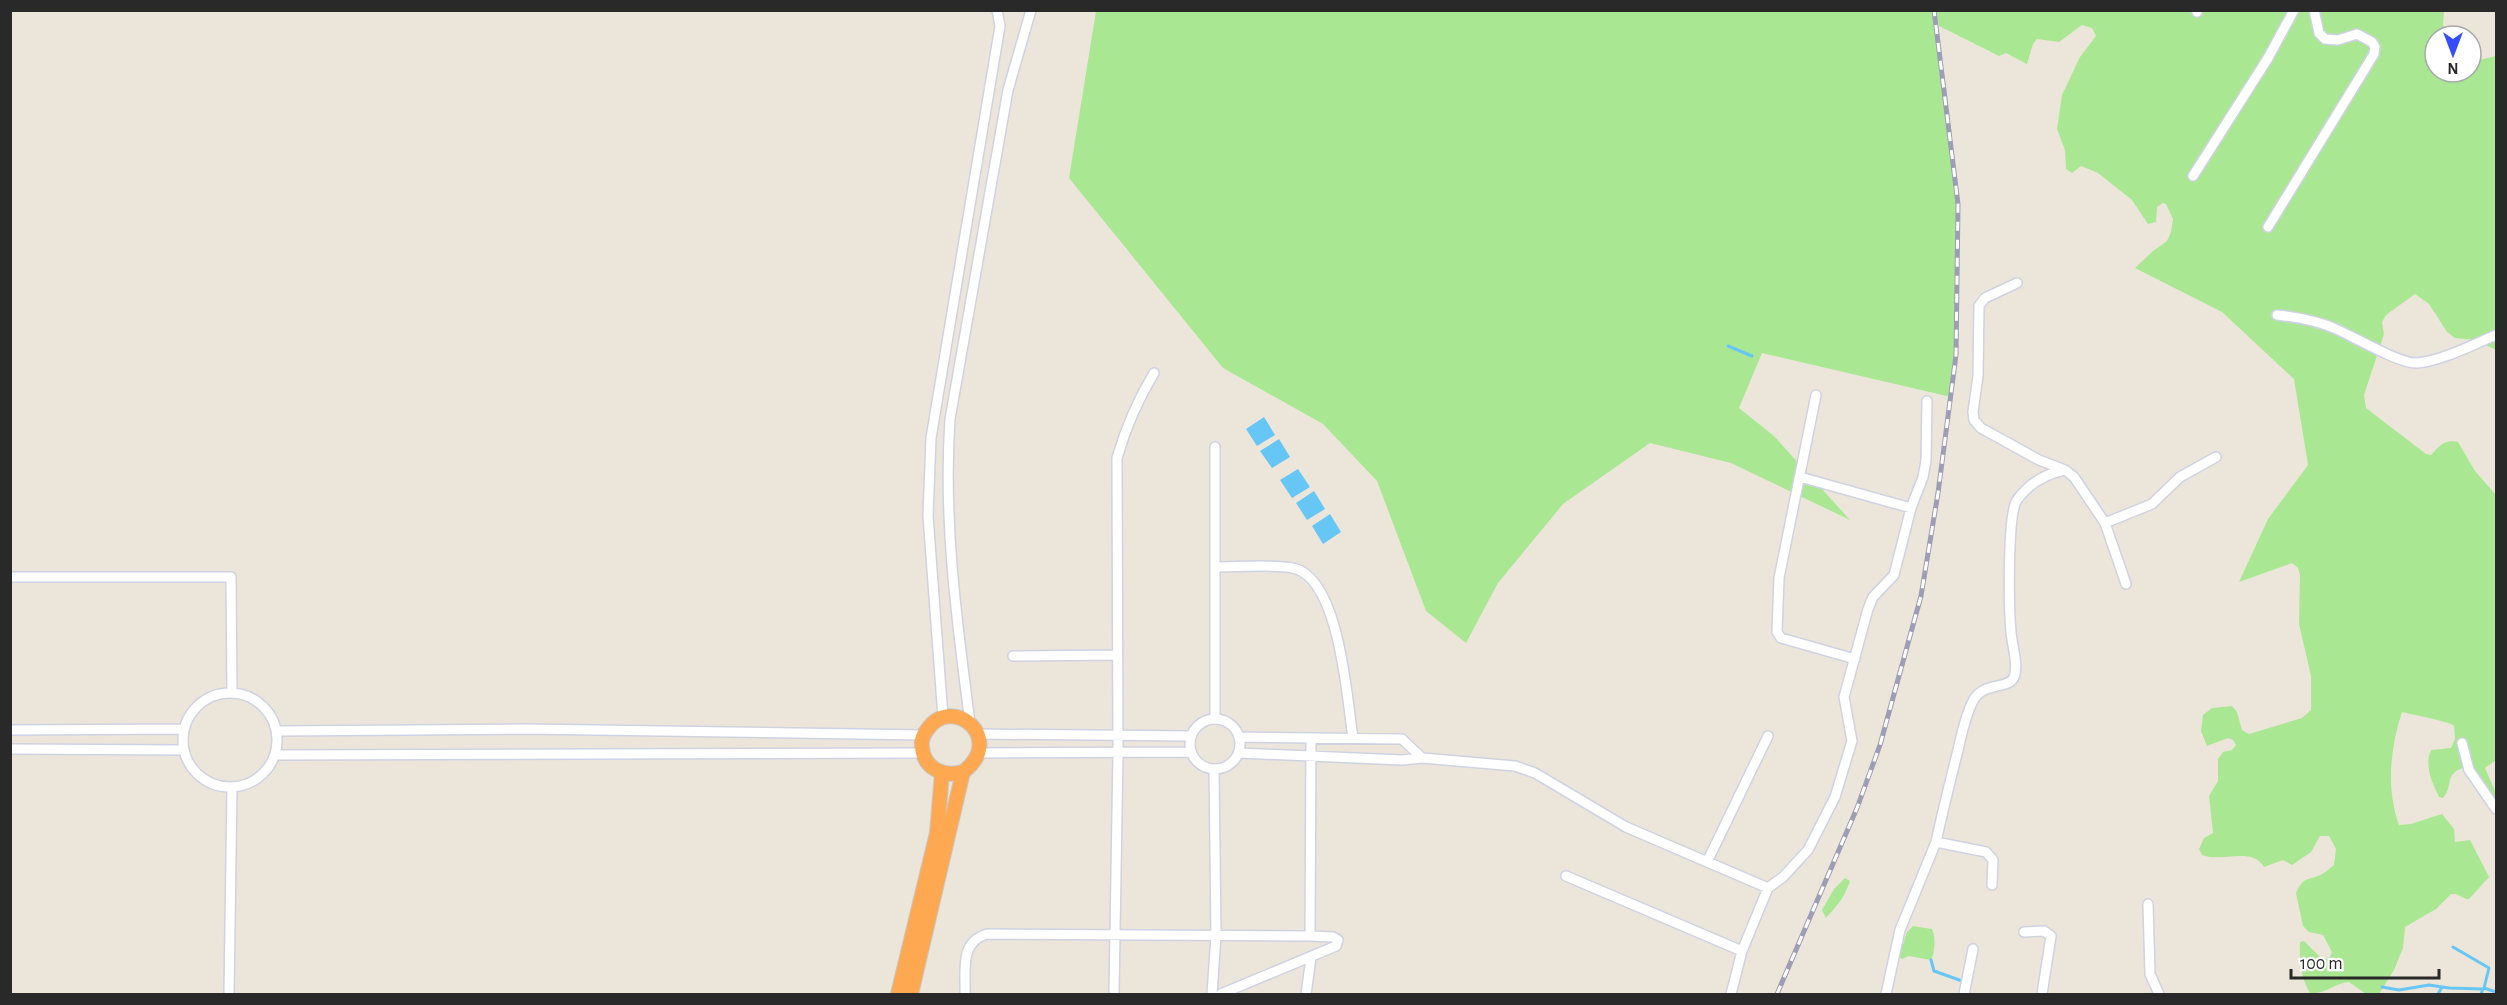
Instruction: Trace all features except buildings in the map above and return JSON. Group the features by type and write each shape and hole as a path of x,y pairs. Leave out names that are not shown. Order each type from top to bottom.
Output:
{"highway":[{"path":"952,716 974,728 980,743 979,753 973,764 963,772 942,773 927,762 922,753 923,735 931,724 943,717 952,716"},
{"path":"911,994 963,772"},
{"path":"898,994 937,833 942,773"}],"street":[{"path":"943,717 928,516 931,438 1000,26 997,10"},
{"path":"1031,10 1008,90 950,419 946,467 948,525 974,728 1191,736"},
{"path":"2193,176 2268,58 2294,10"},
{"path":"2268,227 2374,54 2375,47 2372,42 2357,34 2338,40 2325,39 2319,33 2314,10"},
{"path":"2017,283 1985,298 1979,306 1978,376 1974,420 1981,428 2039,460 2065,470 2074,477 2105,523 2126,584"},
{"path":"2277,315 2333,328 2400,359 2414,363 2432,360 2496,335"},
{"path":"1114,994 1118,753 1117,458 1126,425 1154,373"},
{"path":"1816,395 1779,578 1777,632 1781,638 1855,659"},
{"path":"1731,994 1742,951 1768,888 1783,877 1808,850 1835,797 1852,741 1844,698 1873,597 1894,575 1926,461 1927,401"},
{"path":"1215,447 1215,719"},
{"path":"2105,523 2152,504 2180,477 2216,457"},
{"path":"1886,994 1900,930 1935,842 1964,727 1973,701 1982,690 2013,680 2016,672 2010,629 2014,506 2038,478 2065,470"},
{"path":"1800,477 1911,508"},
{"path":"1215,567 1294,568 1310,576 1330,612 1337,633 1353,738"},
{"path":"10,577 231,577 232,693"},
{"path":"1013,656 1117,655"},
{"path":"232,693 245,695 261,705 273,719 277,731 275,754 269,767 259,777 246,784 232,787 219,786 206,781 192,768 183,750 184,729 189,716 207,698 232,693"},
{"path":"1215,719 1230,724 1239,737 1239,753 1229,764 1214,769 1199,764 1190,752 1191,736 1200,723 1215,719"},
{"path":"10,730 184,729"},
{"path":"277,731 526,729 923,735"},
{"path":"1708,860 1768,736"},
{"path":"1239,737 1402,739 1422,758"},
{"path":"1310,936 1311,738"},
{"path":"2462,743 2469,770 2496,810"},
{"path":"10,749 183,750"},
{"path":"979,753 1190,752"},
{"path":"275,754 922,753"},
{"path":"1239,753 1311,754 1402,760 1422,758 1515,766 1535,773 1626,827 1708,860 1768,888"},
{"path":"1212,994 1216,935 1214,769"},
{"path":"229,994 232,787"},
{"path":"1935,842 1986,852 1993,860 1992,885"},
{"path":"1566,876 1742,951"},
{"path":"2148,904 2150,974 2159,994"},
{"path":"2024,932 2044,931 2051,936 2042,994"},
{"path":"965,994 966,952 971,942 987,934 1310,936 1333,937 1338,940 1336,946 1311,958 1221,994"},
{"path":"1964,994 1973,949"},
{"path":"1306,994 1311,958"}],"green space":[{"path":"1096,11 1934,11 1954,154 1957,203 1959,301 1951,397 1762,353 1739,408 1774,436 1850,520 1731,463 1650,443 1563,504 1498,583 1466,643 1426,611 1377,481 1323,424 1223,368 1069,178"},
{"path":"1936,11 2444,11 2443,24 2423,24 2423,84 2483,84 2483,59 2496,56 2496,350 2475,340 2455,338 2447,332 2429,304 2415,294 2386,315 2382,322 2384,334 2364,395 2366,408 2426,454 2431,455 2446,442 2458,442 2475,471 2496,495 2496,760 2485,768 2496,793 2496,812 2466,767 2454,773 2443,798 2439,797 2428,762 2431,750 2451,748 2455,739 2454,726 2451,724 2402,712 2391,768 2392,797 2399,825 2411,824 2442,814 2454,829 2455,842 2470,840 2489,877 2469,899 2451,894 2436,909 2405,927 2403,948 2394,970 2379,994 2366,994 2349,982 2310,993 2304,981 2300,961 2300,942 2304,941 2323,960 2330,957 2332,952 2323,935 2309,932 2303,926 2296,893 2304,881 2322,874 2334,865 2336,849 2329,836 2320,836 2311,852 2292,865 2283,860 2264,867 2252,857 2209,857 2202,855 2199,849 2204,838 2213,833 2209,796 2218,781 2218,759 2223,752 2232,750 2236,745 2228,738 2207,746 2201,731 2203,715 2212,708 2232,706 2237,712 2242,730 2249,734 2302,718 2311,710 2311,676 2299,624 2300,575 2298,568 2292,563 2239,582 2268,519 2308,465 2294,379 2222,312 2135,268 2167,241 2173,219 2166,204 2163,203 2157,207 2156,222 2148,224 2132,200 2098,173 2081,166 2072,173 2066,169 2065,150 2057,129 2062,95 2080,57 2096,36 2092,28 2082,25 2059,42 2037,39 2033,44 2027,64 2006,53 1999,56 1939,26"},
{"path":"1845,878 1850,881 1845,893 1826,918 1822,910 1834,889"},
{"path":"1913,926 1932,929 1934,945 1931,960 1909,956 1902,959 1899,957 1907,932"}],"water":[{"path":"1264,417 1275,435 1257,446 1246,429"},
{"path":"1279,439 1290,457 1272,468 1260,451"},
{"path":"1298,469 1310,487 1292,498 1280,480"},
{"path":"1314,491 1325,509 1307,520 1296,503"},
{"path":"1330,514 1341,532 1323,544 1312,526"}],"waterway":[{"path":"1728,346 1752,356"},
{"path":"2453,947 2489,968 2484,988 2496,992"},
{"path":"1931,960 1934,971 1965,982"},
{"path":"2382,987 2399,990 2429,985 2483,989 2481,994"},
{"path":"2438,994 2442,987"}],"railway":[{"path":"1777,994 1857,808 1880,745 1921,596 1938,493 1956,355 1958,204 1934,10"}]}
